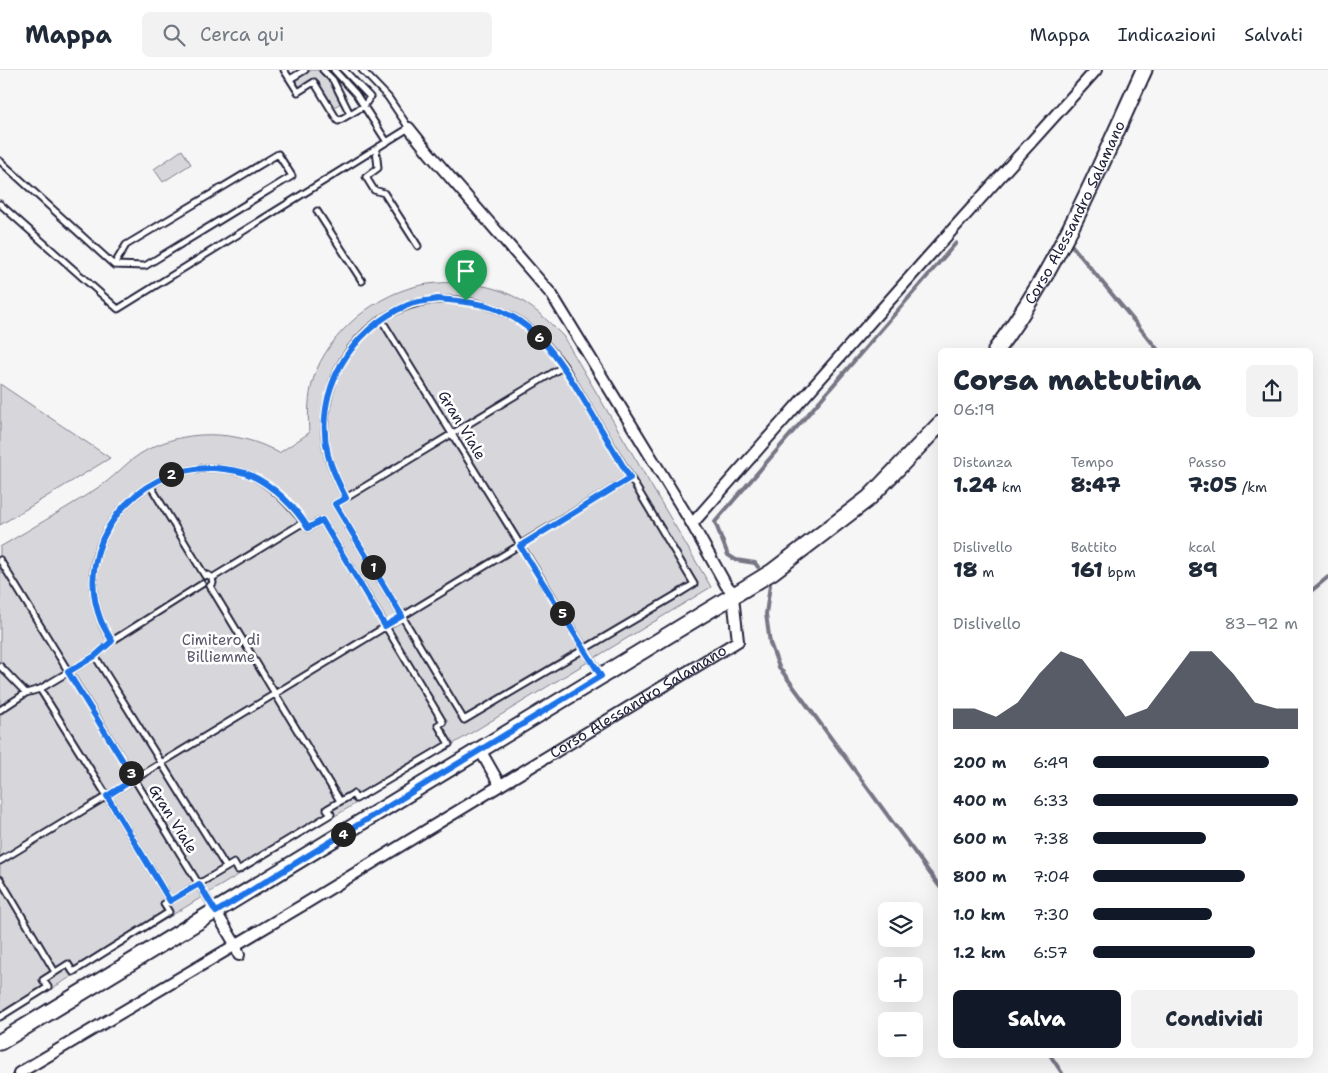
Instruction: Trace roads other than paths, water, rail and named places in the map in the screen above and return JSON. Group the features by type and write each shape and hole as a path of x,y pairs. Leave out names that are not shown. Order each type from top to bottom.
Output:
{"street":[{"path":"692,524 1096,70"},
{"name":"Corso Alessandro Salamano","path":"998,348 1018,321 1077,217 1144,70"},
{"path":"409,128 552,295 734,596"},
{"path":"0,1042 772,572 869,498 938,426"},
{"name":"Corso Alessandro Salamano","path":"19,1073 738,641 734,596"},
{"path":"480,750 500,785"},
{"path":"216,912 236,944 240,955"}],"lane":[{"path":"284,70 298,92 314,82 338,121 364,106 370,97 344,70"},
{"path":"290,79 305,70"},
{"path":"323,70 333,80 350,114"},
{"path":"334,70 356,94 387,142"},
{"path":"0,204 118,309 409,128 388,97 362,70"},
{"path":"376,149 378,168 366,176 374,190 384,193 418,246"},
{"path":"0,161 114,265 145,266 292,176 278,154 126,246 114,265"},
{"path":"316,211 362,281"},
{"path":"346,498 334,474 328,455 326,417 329,395 337,371 348,352 381,318 410,304 438,299 466,301 492,308 516,319 545,342 564,366 694,584 464,720 335,504 346,498 564,366"},
{"name":"Gran Viale","path":"381,318 601,676"},
{"path":"0,1017 48,987 43,980 68,964 73,972 169,912 164,904 234,863 238,870 331,814 327,808 353,794 356,799 449,744 438,725 443,722 387,625 322,520 308,528 288,503 270,487 250,475 227,469 198,468 174,473 150,485 132,498 116,514 104,535 96,555 94,574 97,608 101,622 112,641"},
{"path":"0,861 630,478"},
{"path":"150,485 205,576 212,578"},
{"path":"212,578 304,522"},
{"name":"Gran Viale","path":"0,560 216,912"},
{"path":"202,584 202,578 205,576"},
{"path":"210,586 213,583 212,578"},
{"path":"0,710 26,693 40,689 95,656 112,641 202,584"},
{"path":"202,584 206,587 210,586"},
{"path":"210,586 340,801"},
{"path":"95,656 226,867"},
{"path":"0,666 26,693"},
{"path":"40,689 170,901"},
{"path":"0,879 56,972"}],"waterway":[{"path":"1069,242 1156,348"},
{"path":"758,567 755,563 736,560 728,555 715,522 956,243"},
{"path":"1313,590 1328,577"},
{"path":"770,585 766,614 770,643 779,667 938,884"},
{"path":"1052,1058 1062,1073"}],"park label":[{"name":"Cimitero di Billiemme","path":"221,648"}]}
